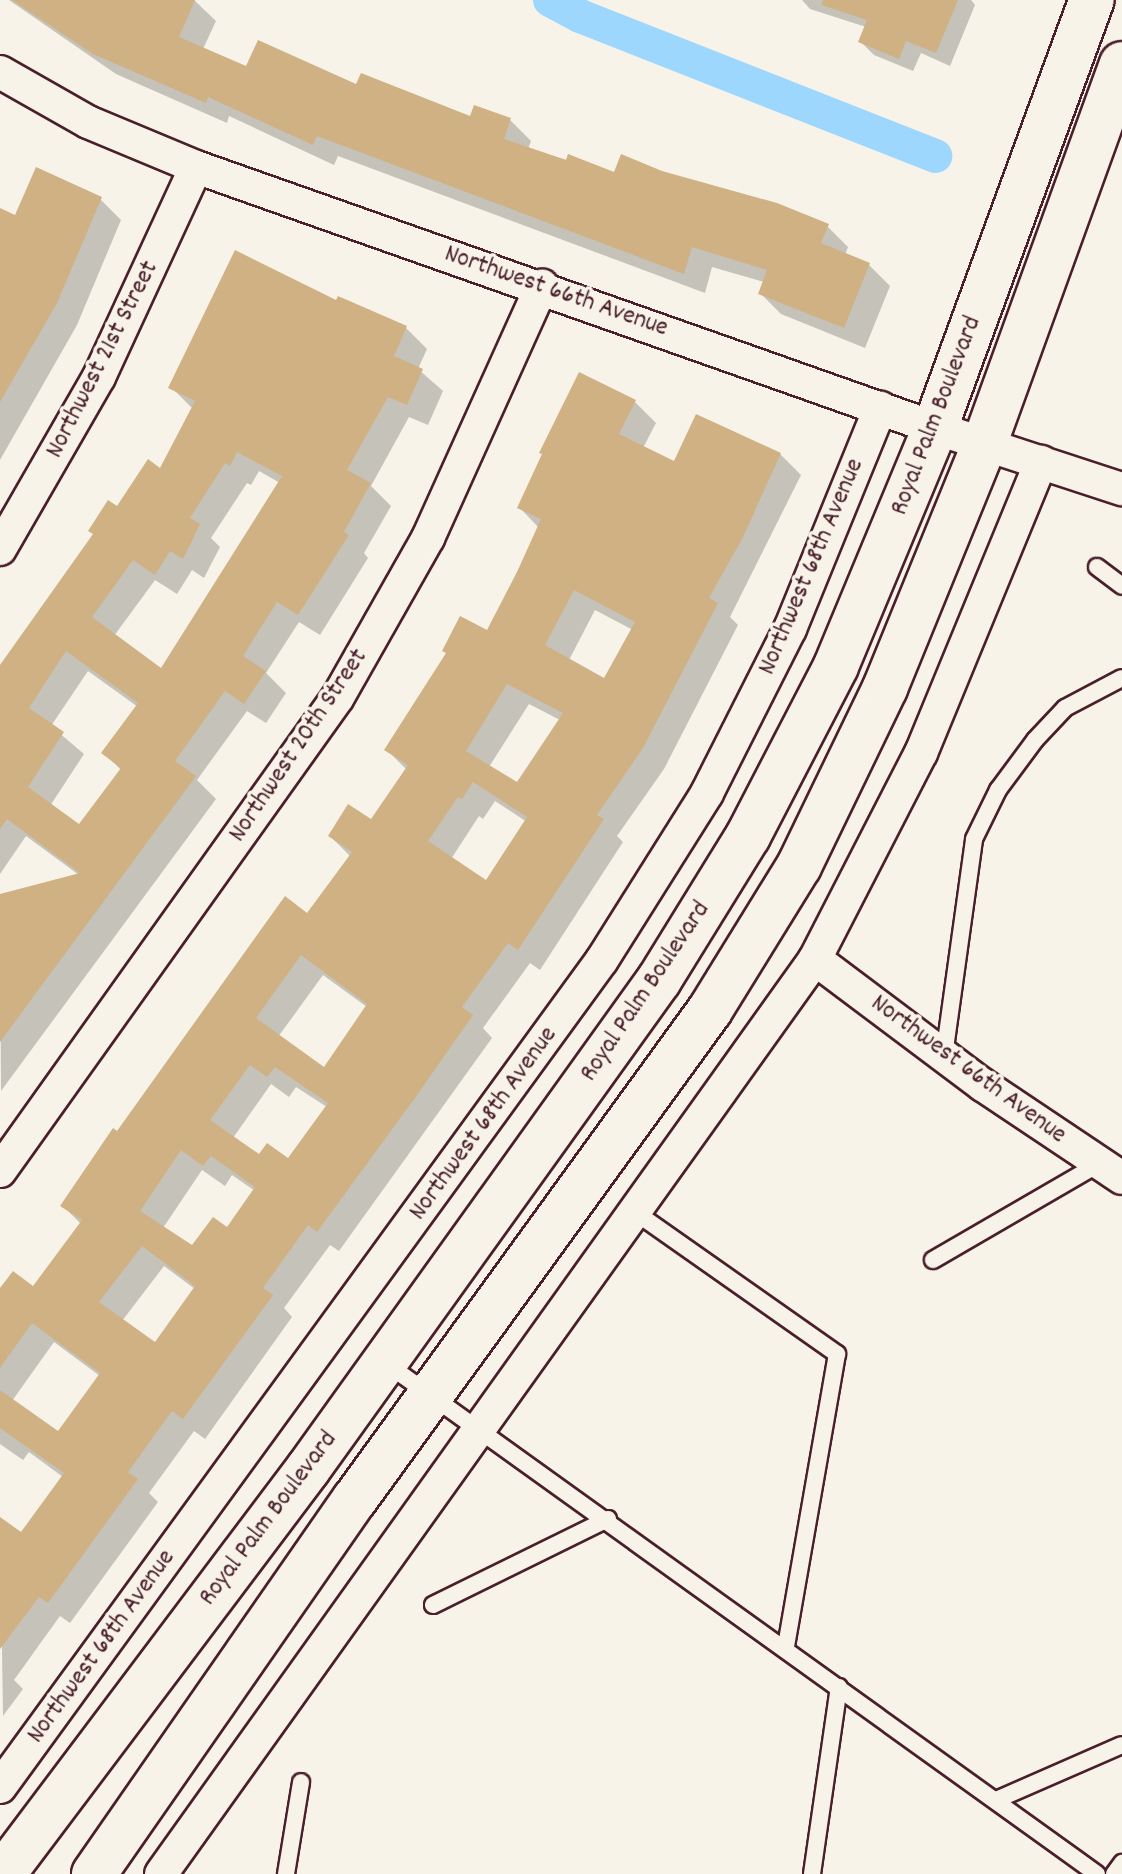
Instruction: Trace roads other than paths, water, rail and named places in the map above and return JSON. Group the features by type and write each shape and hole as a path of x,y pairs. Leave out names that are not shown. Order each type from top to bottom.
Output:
{"main road":[{"name":"Royal Palm Boulevard","path":"3,1874 385,1362 659,980 748,836 836,666 935,428 1092,0"},
{"name":"Royal Palm Boulevard","path":"94,1874 431,1394 710,1010 799,866 885,688 984,445 1122,64"}],"street":[{"name":"Northwest 66th Avenue","path":"0,72 88,122 196,167 542,286 935,428 1122,489"},
{"name":"Northwest 21st Street","path":"0,549 99,377 196,167"},
{"name":"Northwest 20th Street","path":"0,1171 338,697 428,538 542,286"},
{"name":"Northwest 68th Avenue","path":"0,1787 602,960 707,793 790,629 880,408"},
{"path":"161,1874 815,959 921,753 1041,462"},
{"name":"Northwest 66th Avenue","path":"815,959 944,1056 1111,1171"}],"lane":[{"path":"1097,567 1122,586"},
{"path":"944,1056 974,839 998,790 1035,740 1065,708 1122,678"},
{"path":"933,1260 1111,1171"},
{"path":"635,1212 837,1354 786,1647"},
{"path":"385,1362 481,1427 1097,1874"},
{"path":"433,1605 608,1519"},
{"path":"812,1874 839,1687"},
{"path":"996,1800 1122,1745"},
{"path":"286,1874 301,1782"},
{"path":"1114,1874 1122,1863"}],"waterway":[{"path":"550,0 580,16 935,156"}]}
